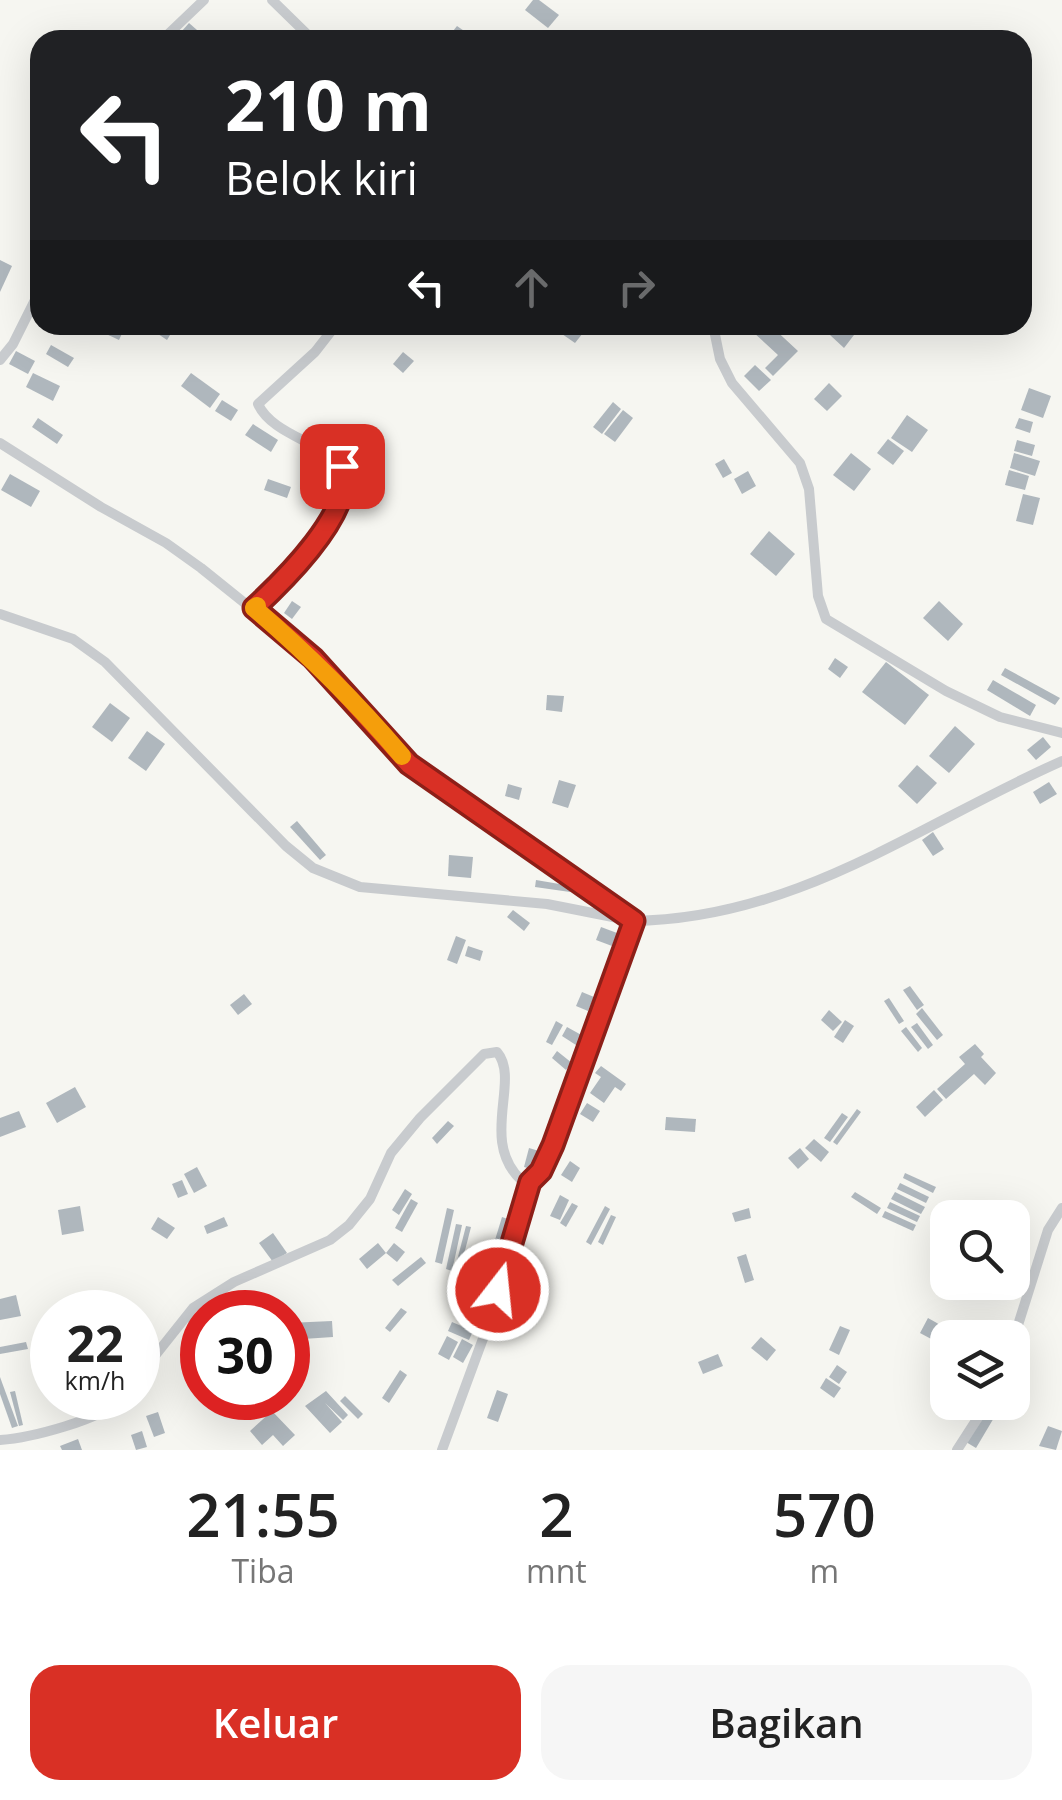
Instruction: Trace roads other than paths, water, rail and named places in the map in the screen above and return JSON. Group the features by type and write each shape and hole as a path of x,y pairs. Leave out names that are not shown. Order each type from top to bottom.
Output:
{"street":[{"path":"172,30 204,0"},
{"path":"269,1 302,30"},
{"path":"0,360 30,310"},
{"path":"254,608 294,572 317,542 333,513 345,472 334,459 270,418 258,404 328,335"},
{"path":"715,335 732,384 800,462 809,489 818,596 826,619 931,682 1000,717 1062,732"},
{"path":"0,443 166,543 254,608 313,658 409,764 634,921"},
{"path":"0,614 72,639 105,662 286,846 324,873 360,887 547,904 634,921 682,921 772,899 860,863 1062,761"},
{"path":"442,1450 488,1325 530,1182 541,1171 553,1145 634,921"},
{"path":"160,1350 193,1308 234,1282 330,1240 348,1225 370,1199 391,1153 484,1054 497,1052 503,1061 503,1157 521,1180 530,1182"},
{"path":"1020,1320 1048,1230 1062,1208"},
{"path":"0,1440 80,1420"},
{"path":"957,1450 976,1420"}]}
